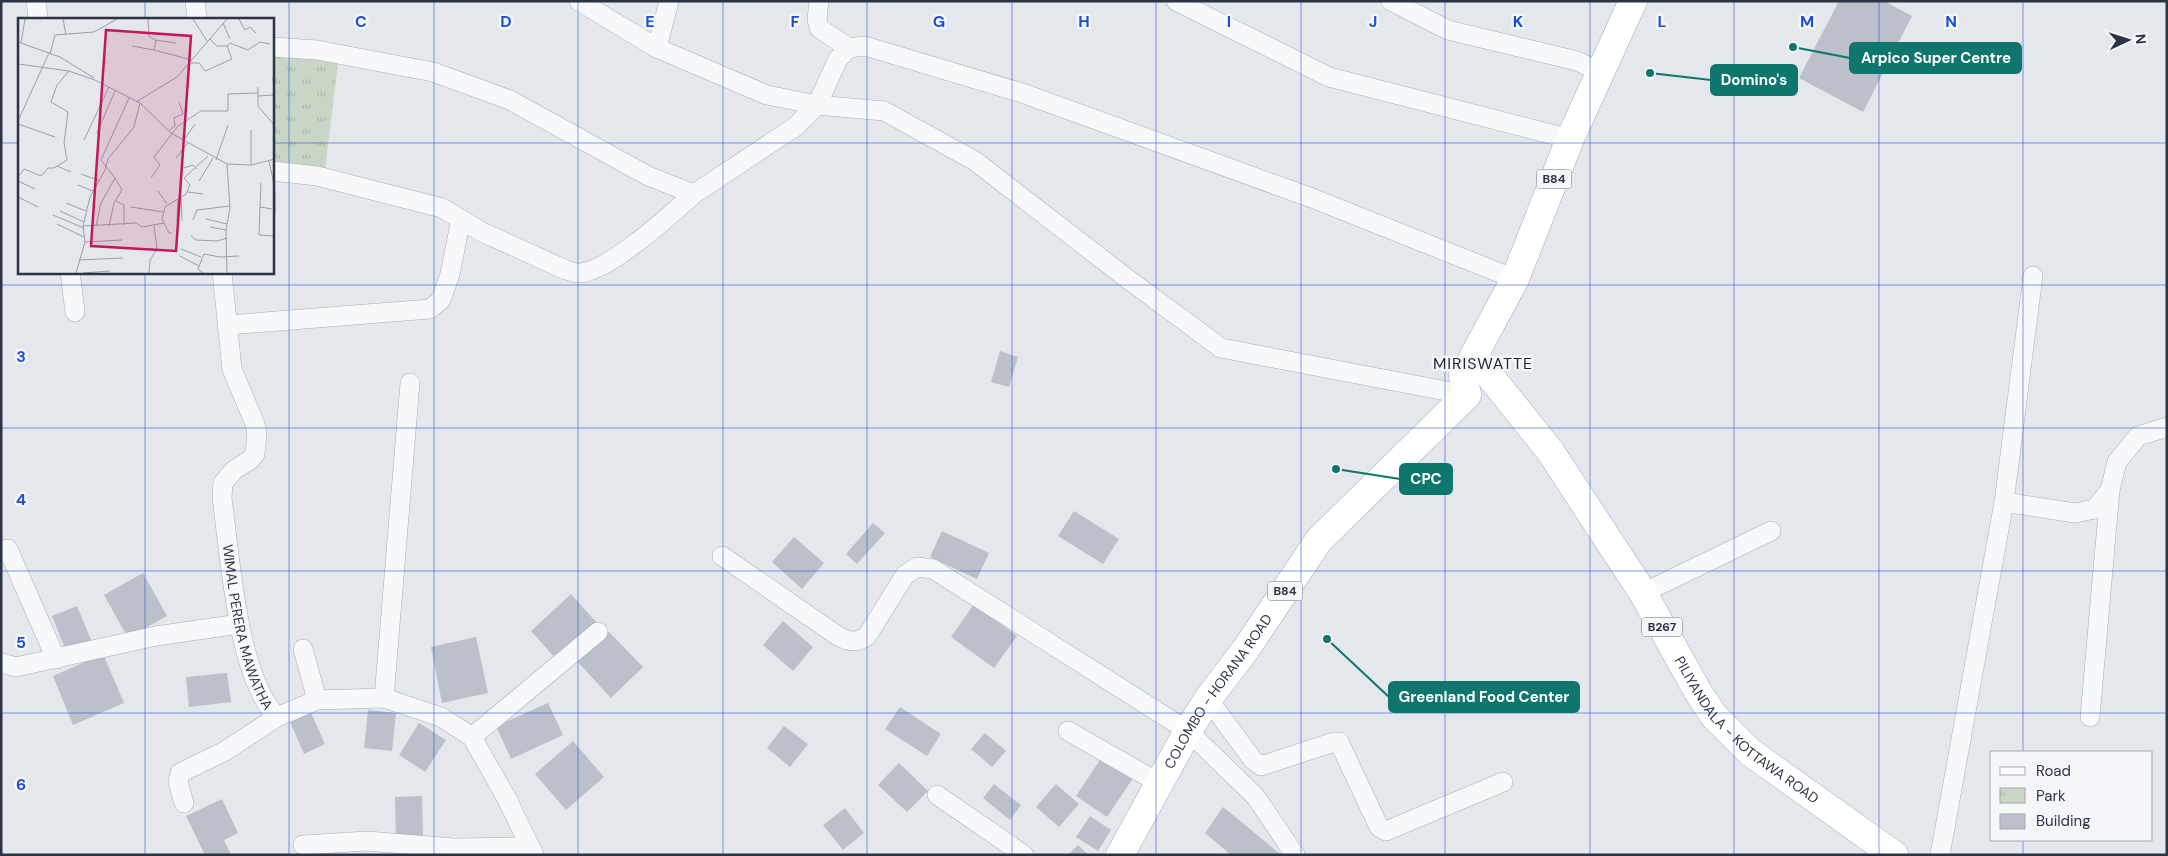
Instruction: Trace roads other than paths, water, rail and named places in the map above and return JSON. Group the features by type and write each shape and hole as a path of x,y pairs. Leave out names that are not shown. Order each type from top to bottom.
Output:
{"main road":[{"name":"B84","path":"1467,395 1463,376 1515,279 1570,139 1634,1"},
{"name":"PILIYANDALA - KOTTAWA ROAD","path":"1474,356 1550,451 1643,594 1698,692 1714,716 1750,752 1894,855"},
{"name":"COLOMBO - HORANA ROAD","path":"1120,855 1188,731 1208,699 1246,649 1319,540 1467,395"}],"street":[{"path":"36,1 38,18"},
{"path":"195,1 197,18"},
{"path":"580,1 657,48 767,95 817,105 884,111 975,161 1125,278 1221,348 1467,395"},
{"path":"657,48 669,1"},
{"path":"819,1 817,19 819,28 849,48"},
{"path":"1176,1 1329,77 1570,139"},
{"path":"1391,1 1448,30 1577,62 1600,72"},
{"path":"274,171 317,176 370,188 442,208 482,232 566,270 580,274 598,268 628,249 656,228 694,194 795,127 817,105 838,59 849,48 865,46 1022,93 1312,198 1515,279"},
{"path":"274,47 316,50 433,72 510,100 648,176 694,194"},
{"path":"227,324 430,309 442,300 450,274 461,220"},
{"path":"70,274 75,312"},
{"name":"WIMAL PERERA MAWATHA","path":"222,274 232,369 255,424 257,434 255,454 250,460 234,470 223,483 222,498 239,624 256,682 267,704 277,717 317,700 384,698 441,718 472,737 507,799 532,851"},
{"path":"1940,855 2004,502 2033,276"},
{"path":"384,698 410,382"},
{"path":"2090,717 2110,490 2117,462 2138,436 2167,427"},
{"path":"2004,502 2075,513 2094,509 2110,490"},
{"path":"1643,594 1771,531"},
{"path":"8,548 56,659"},
{"path":"722,556 838,636 853,642 867,636 905,575 917,567 932,569 1188,731 1256,797 1295,855"},
{"path":"1,662 16,667 156,636 239,624"},
{"path":"472,737 598,632"},
{"path":"303,650 317,700"},
{"path":"1208,699 1254,760 1261,766 1339,742 1379,827 1386,831 1503,782"},
{"path":"184,802 178,782 180,772 225,751 277,717"},
{"path":"1068,731 1159,783"},
{"path":"937,795 1024,855"},
{"path":"303,845 367,841 454,848 532,851"}],"place":[{"name":"Arpico Super Centre","path":"1793,47"},
{"name":"Domino's","path":"1650,73"},
{"name":"CPC","path":"1336,469"},
{"name":"Greenland Food Center","path":"1327,639"}],"district":[{"name":"MIRISWATTE","path":"1483,363"}]}
